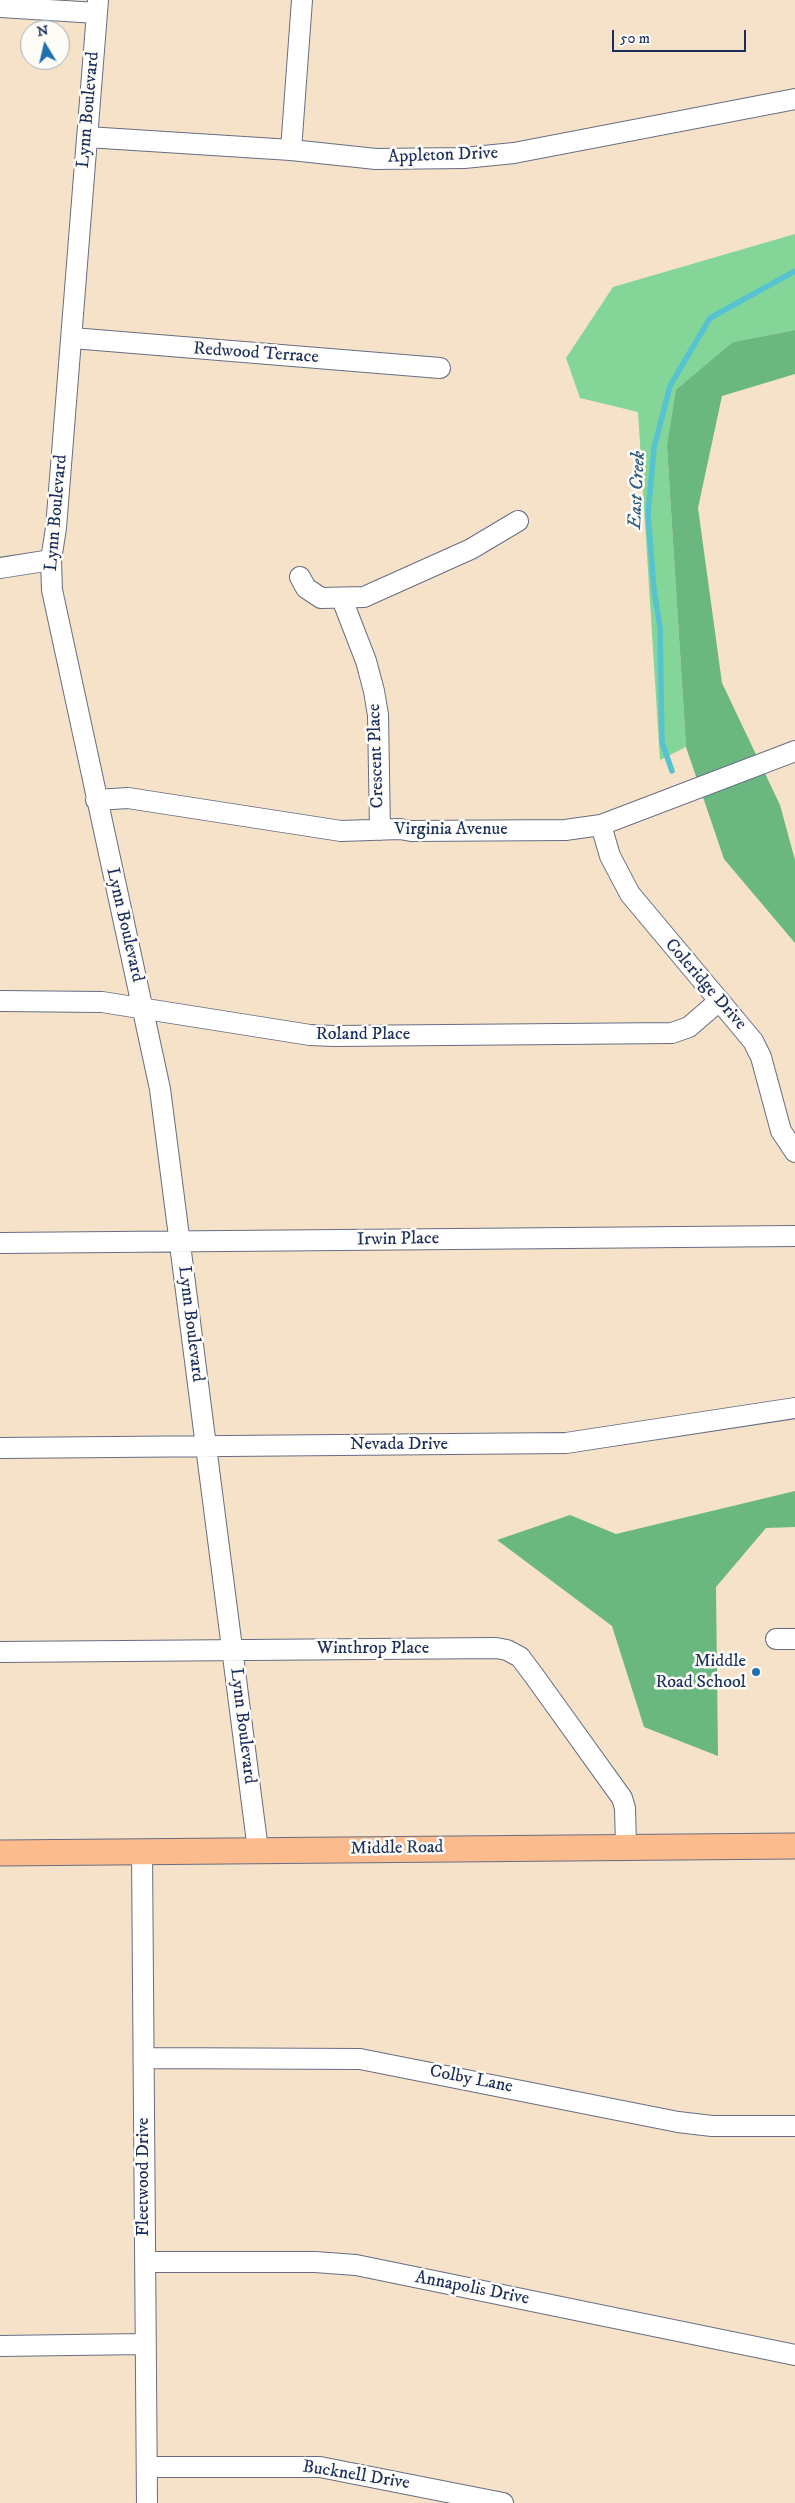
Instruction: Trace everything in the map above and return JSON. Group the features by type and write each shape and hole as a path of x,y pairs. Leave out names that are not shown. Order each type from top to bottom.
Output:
{"main road":[{"name":"Middle Road","path":"0,1853 795,1846"}],"street":[{"path":"291,150 302,0"},
{"path":"0,7 98,7"},
{"name":"Lynn Boulevard","path":"98,7 56,528 51,560 55,610 160,1089 258,1850"},
{"name":"Appleton Drive","path":"87,137 291,150 376,159 464,158 514,153 795,99"},
{"name":"Redwood Terrace","path":"72,338 440,368"},
{"path":"300,577 306,588 321,598 364,597 471,548 518,521"},
{"path":"0,568 51,560"},
{"name":"Crescent Place","path":"342,599 366,661 378,714 380,830"},
{"name":"Virginia Avenue","path":"96,800 128,798 305,827 341,831 564,830 601,825 795,751"},
{"name":"Coleridge Drive","path":"601,825 610,856 630,894 753,1041 760,1057 782,1132 795,1152"},
{"name":"Roland Place","path":"0,1002 102,1002 310,1035 334,1036 672,1033 689,1027 719,1001"},
{"name":"Irwin Place","path":"0,1243 795,1236"},
{"name":"Nevada Drive","path":"0,1448 566,1442 795,1408"},
{"name":"Winthrop Place","path":"0,1652 496,1648 506,1650 520,1657 622,1798 625,1808 626,1847"},
{"name":"Fleetwood Drive","path":"142,1852 144,2344 147,2503"},
{"name":"Colby Lane","path":"144,2058 360,2059 678,2122 712,2126 795,2126"},
{"name":"Annapolis Drive","path":"145,2262 315,2262 356,2265 795,2355"},
{"path":"0,2346 144,2344"},
{"name":"Bucknell Drive","path":"147,2467 320,2467 503,2503"}],"green space":[{"path":"795,234 795,330 733,342 667,446 686,747 660,760 638,412 580,398 566,358 613,287"},
{"path":"795,330 795,374 722,396 698,508 722,683 780,805 795,860 795,943 724,859 686,747 667,446 676,390 733,342"},
{"path":"795,1491 795,1527 766,1528 716,1587 718,1756 644,1727 612,1626 497,1540 570,1515 616,1534"}],"waterway":[{"name":"East Creek","path":"672,771 662,742 660,627 654,590 648,514 654,448 670,386 710,318 795,271"}],"place":[{"name":"Middle Road School","path":"756,1672"}]}
